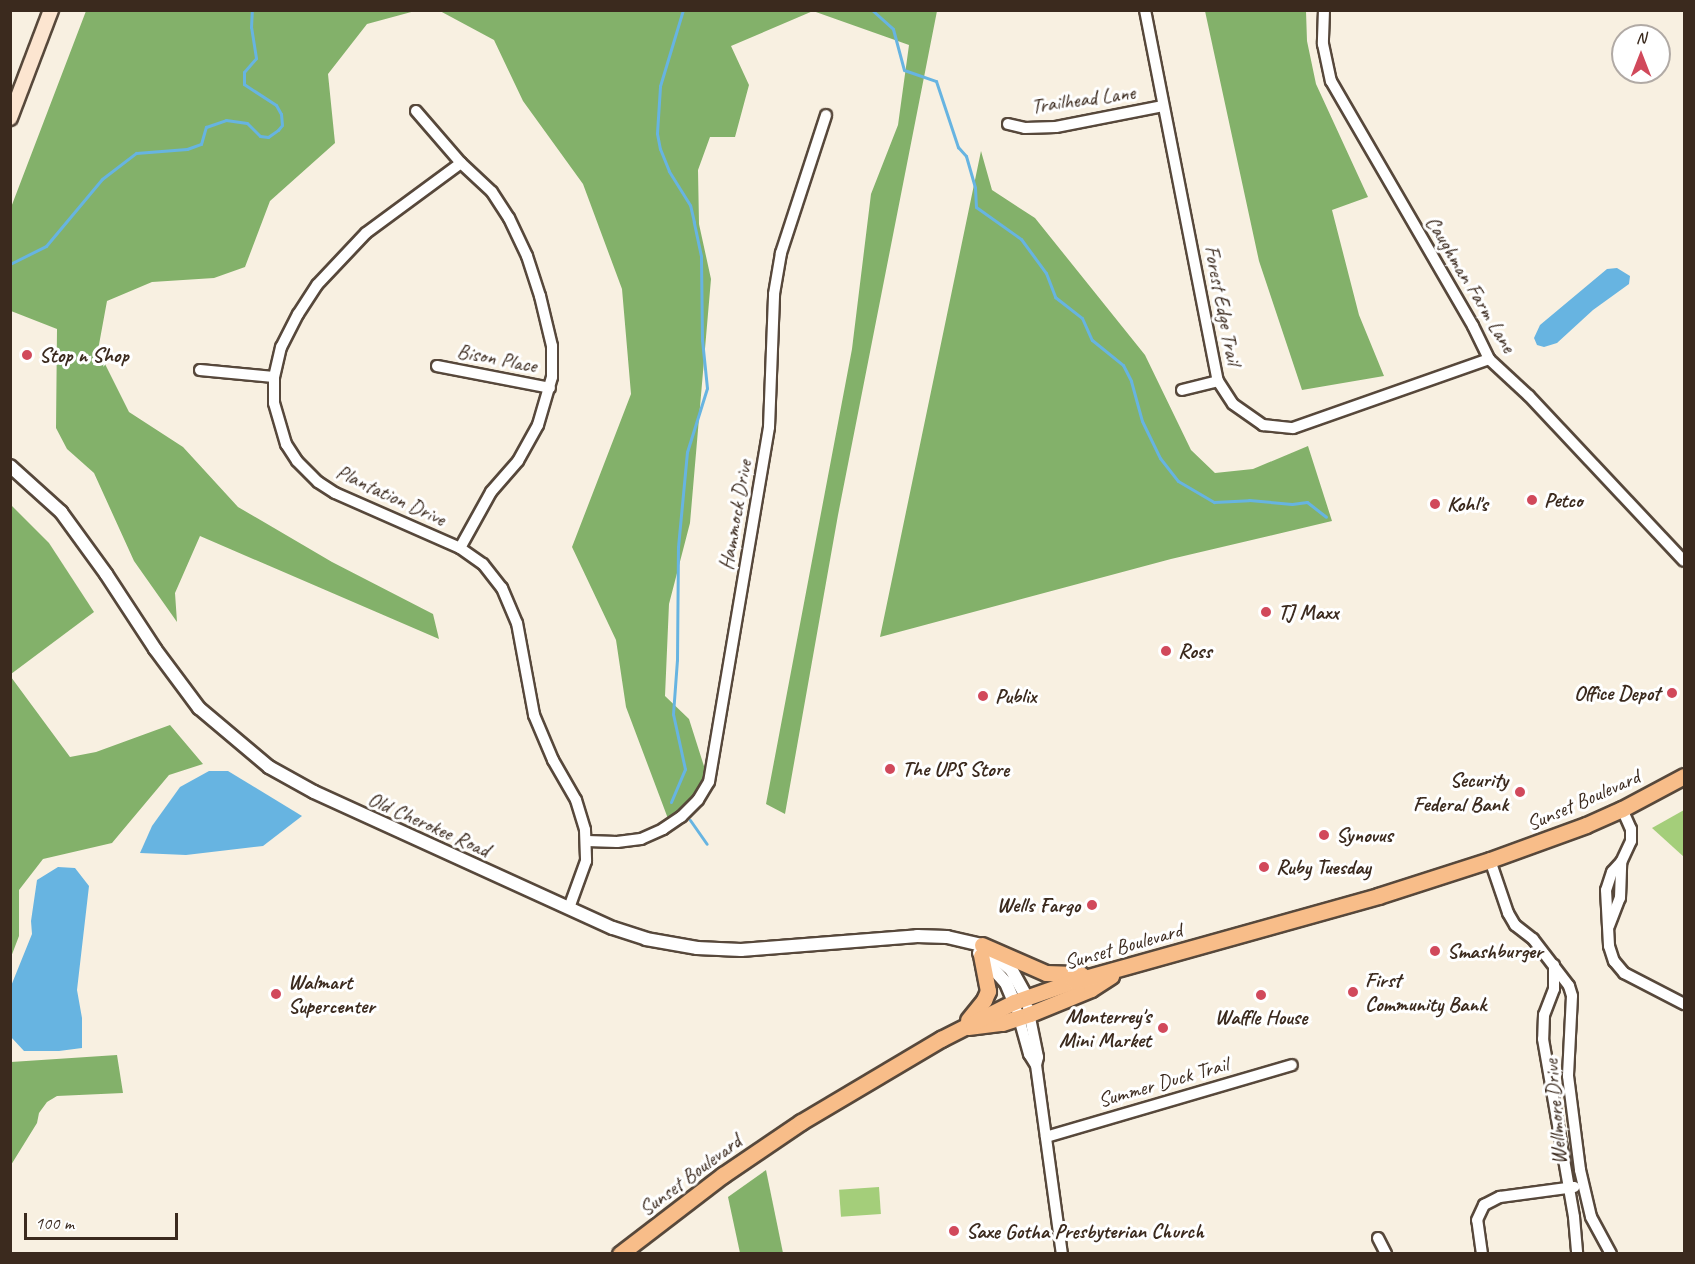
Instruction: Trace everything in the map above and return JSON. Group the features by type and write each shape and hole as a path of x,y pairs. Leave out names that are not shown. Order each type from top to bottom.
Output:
{"main road":[{"path":"10,118 51,10"},
{"name":"Sunset Boulevard","path":"620,1254 723,1174 801,1122 960,1030 986,1026 1022,1008 1114,971 1378,896 1490,860 1622,810 1684,776"},
{"path":"977,948 1046,973 1071,975 1114,971"},
{"path":"960,1030 974,1014 988,991 977,948"}],"street":[{"name":"Forest Edge Trail","path":"1145,10 1218,381 1233,404 1244,415 1263,425 1293,428 1489,359"},
{"name":"Caughman Farm Lane","path":"1324,10 1323,44 1331,81 1473,326 1489,359 1529,396 1684,561"},
{"name":"Trailhead Lane","path":"1008,124 1025,128 1056,127 1163,106"},
{"path":"416,111 461,163 492,192 509,218 527,256 549,326 552,367 550,388 529,443 518,461 491,492 460,548"},
{"name":"Hammock Drive","path":"586,841 617,842 641,838 663,829 681,817 698,800 709,782 766,446 774,294 781,253 826,115"},
{"name":"Plantation Drive","path":"461,163 366,233 331,268 298,314 285,337 274,377 274,403 282,434 297,461 311,476 335,493 460,548 483,564 507,596 517,623 534,715 553,760 580,809 586,841 583,871 569,908"},
{"name":"Bison Place","path":"437,366 550,388"},
{"path":"200,370 274,377"},
{"path":"1182,390 1218,381"},
{"name":"Old Cherokee Road","path":"10,466 61,512 106,574 155,649 199,708 269,767 314,792 613,928 646,939 712,950 741,950 917,936 947,937 977,948"},
{"path":"1622,810 1631,829 1631,835 1621,862 1612,872 1606,890 1609,946 1618,969 1684,1004"},
{"name":"Wellmore Drive","path":"1490,860 1508,913 1515,925 1533,939 1569,986 1572,996 1568,1076 1584,1185 1591,1217 1611,1254"},
{"path":"977,948 1006,982 1022,1008 1029,1054 1036,1065 1062,1254"},
{"name":"Wellmore Drive","path":"1554,965 1554,989 1544,1016 1543,1039 1569,1187 1577,1254"},
{"name":"Summer Duck Trail","path":"1046,1137 1292,1065"},
{"path":"1482,1254 1478,1220 1484,1205 1500,1197 1584,1185"},
{"path":"1377,1238 1386,1254"}],"green space":[{"path":"86,11 415,11 367,24 328,74 335,143 270,201 245,267 214,278 152,282 107,301 98,350 129,412 183,447 238,507 332,562 433,614 439,639 200,536 175,593 177,622 134,561 94,473 67,449 56,428 57,329 11,311 10,210"},
{"path":"440,11 813,11 731,46 749,85 735,137 710,137 698,170 699,224 711,279 690,523 669,604 665,696 689,719 709,782 670,824 626,707 616,640 572,547 631,394 622,289 583,184 523,101 494,40"},
{"path":"813,11 937,11 838,515 785,814 766,804 852,349 871,194 898,125 909,45"},
{"path":"1205,11 1306,11 1307,41 1316,84 1368,197 1332,210 1359,315 1384,376 1302,390 1259,261"},
{"path":"981,151 992,190 1035,218 1145,355 1191,450 1215,473 1253,469 1308,446 1332,521 1171,559 880,637"},
{"path":"10,504 49,543 94,612 11,674"},
{"path":"11,677 70,757 96,752 170,725 203,764 169,775 112,843 43,859 19,890 19,936 11,957"},
{"path":"1684,810 1684,857 1652,828"},
{"path":"117,1055 123,1093 57,1096 47,1102 11,1165 11,1062"},
{"path":"766,1170 783,1253 740,1253 728,1197"},
{"path":"879,1187 881,1214 841,1217 839,1190"}],"water":[{"path":"1617,268 1630,276 1629,284 1593,310 1557,343 1544,347 1537,345 1534,338 1540,325 1607,269"},
{"path":"209,771 228,771 302,816 263,846 186,855 140,853 152,826 180,787"},
{"path":"58,867 75,868 89,886 77,990 82,1018 82,1048 59,1051 24,1051 11,1037 11,986 32,934 31,921 37,880"}],"waterway":[{"path":"10,264 46,246 102,179 136,153 187,149 201,144 206,127 226,120 247,123 260,136 268,137 278,130 282,125 281,114 276,105 244,84 244,72 256,58 251,27 252,10"},
{"path":"671,802 685,769 673,714 677,660 678,547 687,452 707,388 702,340 701,256 690,205 669,171 660,149 657,133 660,86 683,10"},
{"path":"872,10 893,29 904,70 936,81 958,147 966,156 975,188 976,207 1021,239 1046,273 1055,297 1082,318 1092,340 1123,365 1131,381 1142,421 1160,458 1178,481 1214,502 1249,500 1292,504 1307,502 1326,517"},
{"path":"690,820 707,844"}],"place":[{"name":"Stop n Shop","path":"27,355"},
{"name":"Petco","path":"1532,500"},
{"name":"Kohl's","path":"1435,504"},
{"name":"TJ Maxx","path":"1266,612"},
{"name":"Ross","path":"1166,651"},
{"name":"Office Depot","path":"1672,693"},
{"name":"Publix","path":"983,696"},
{"name":"The UPS Store","path":"890,769"},
{"name":"Security Federal Bank","path":"1520,792"},
{"name":"Synovus","path":"1324,835"},
{"name":"Ruby Tuesday","path":"1264,867"},
{"name":"Wells Fargo","path":"1092,905"},
{"name":"Smashburger","path":"1435,951"},
{"name":"First Community Bank","path":"1353,992"},
{"name":"Walmart Supercenter","path":"276,994"},
{"name":"Waffle House","path":"1261,995"},
{"name":"Monterrey's Mini Market","path":"1163,1028"},
{"name":"Saxe Gotha Presbyterian Church","path":"954,1231"}]}
